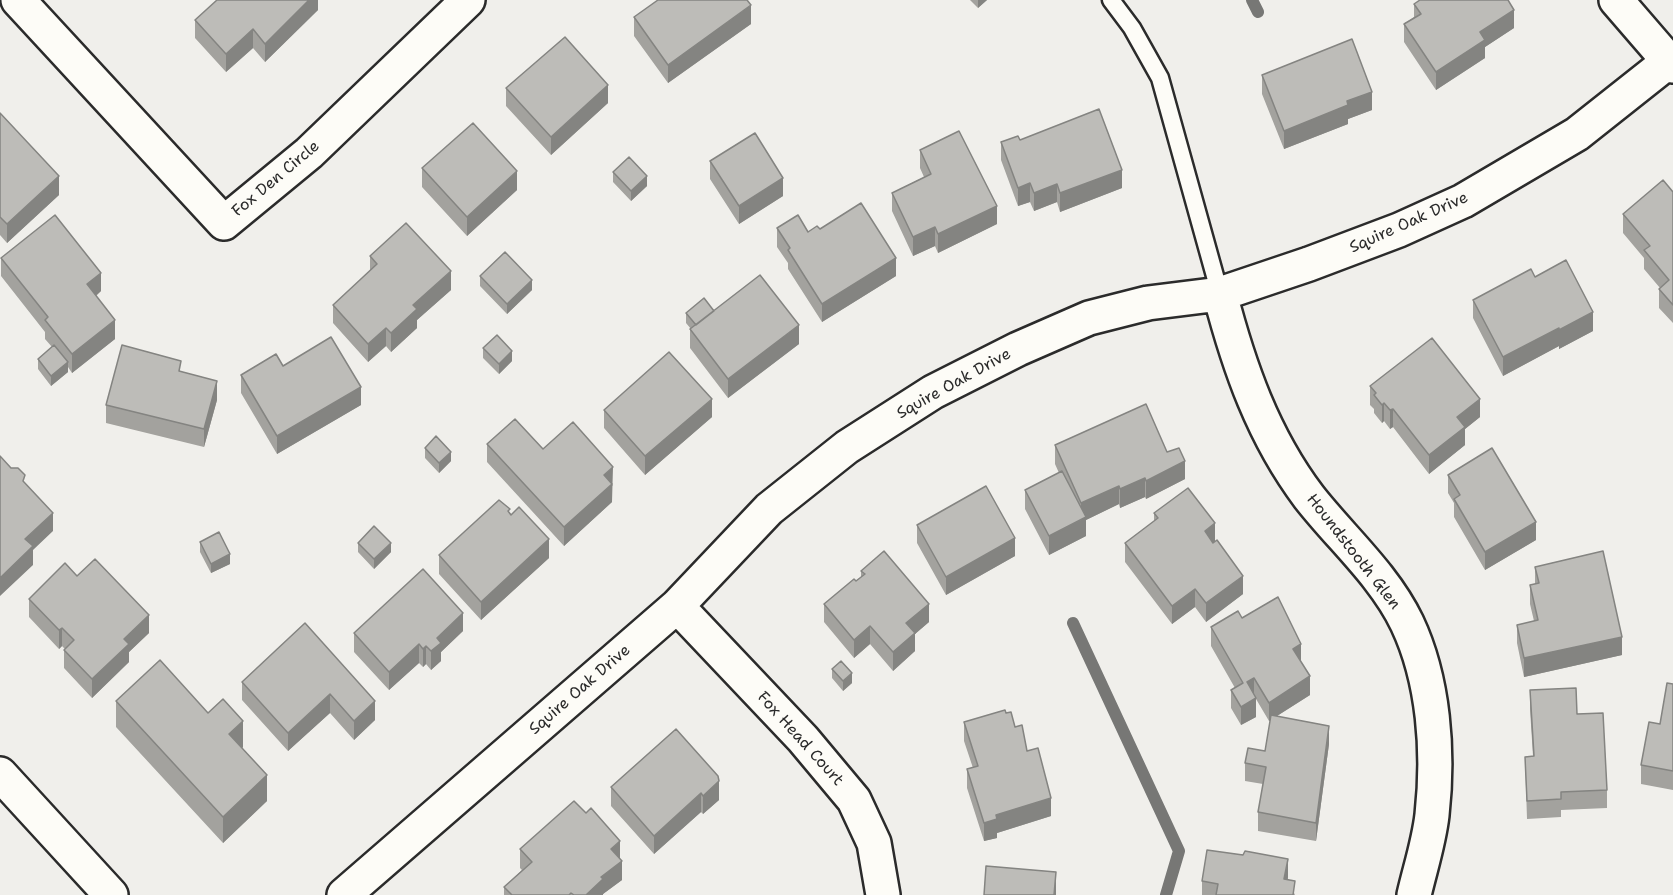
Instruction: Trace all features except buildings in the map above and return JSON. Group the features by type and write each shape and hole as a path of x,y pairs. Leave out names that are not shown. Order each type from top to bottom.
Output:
{"street":[{"name":"Fox Den Circle","path":"18,0 225,223 309,153 468,0"},
{"path":"1616,0 1672,62"},
{"name":"Squire Oak Drive","path":"344,895 677,606 769,509 847,447 933,392 1018,349 1089,318 1148,303 1220,294 1399,230 1463,201 1576,134 1672,62"},
{"name":"Houndstooth Glen","path":"1220,294 1235,349 1255,405 1282,456 1310,497 1346,538 1407,622 1426,677 1434,737 1432,816 1414,895"},
{"name":"Fox Head Court","path":"677,606 803,740 854,800 874,843 883,895"},
{"path":"0,774 111,895"}],"lane":[{"path":"1111,0 1132,28 1160,78 1220,294"}],"waterway":[{"path":"1252,0 1258,12"},
{"path":"1073,623 1179,851 1166,895"}]}
